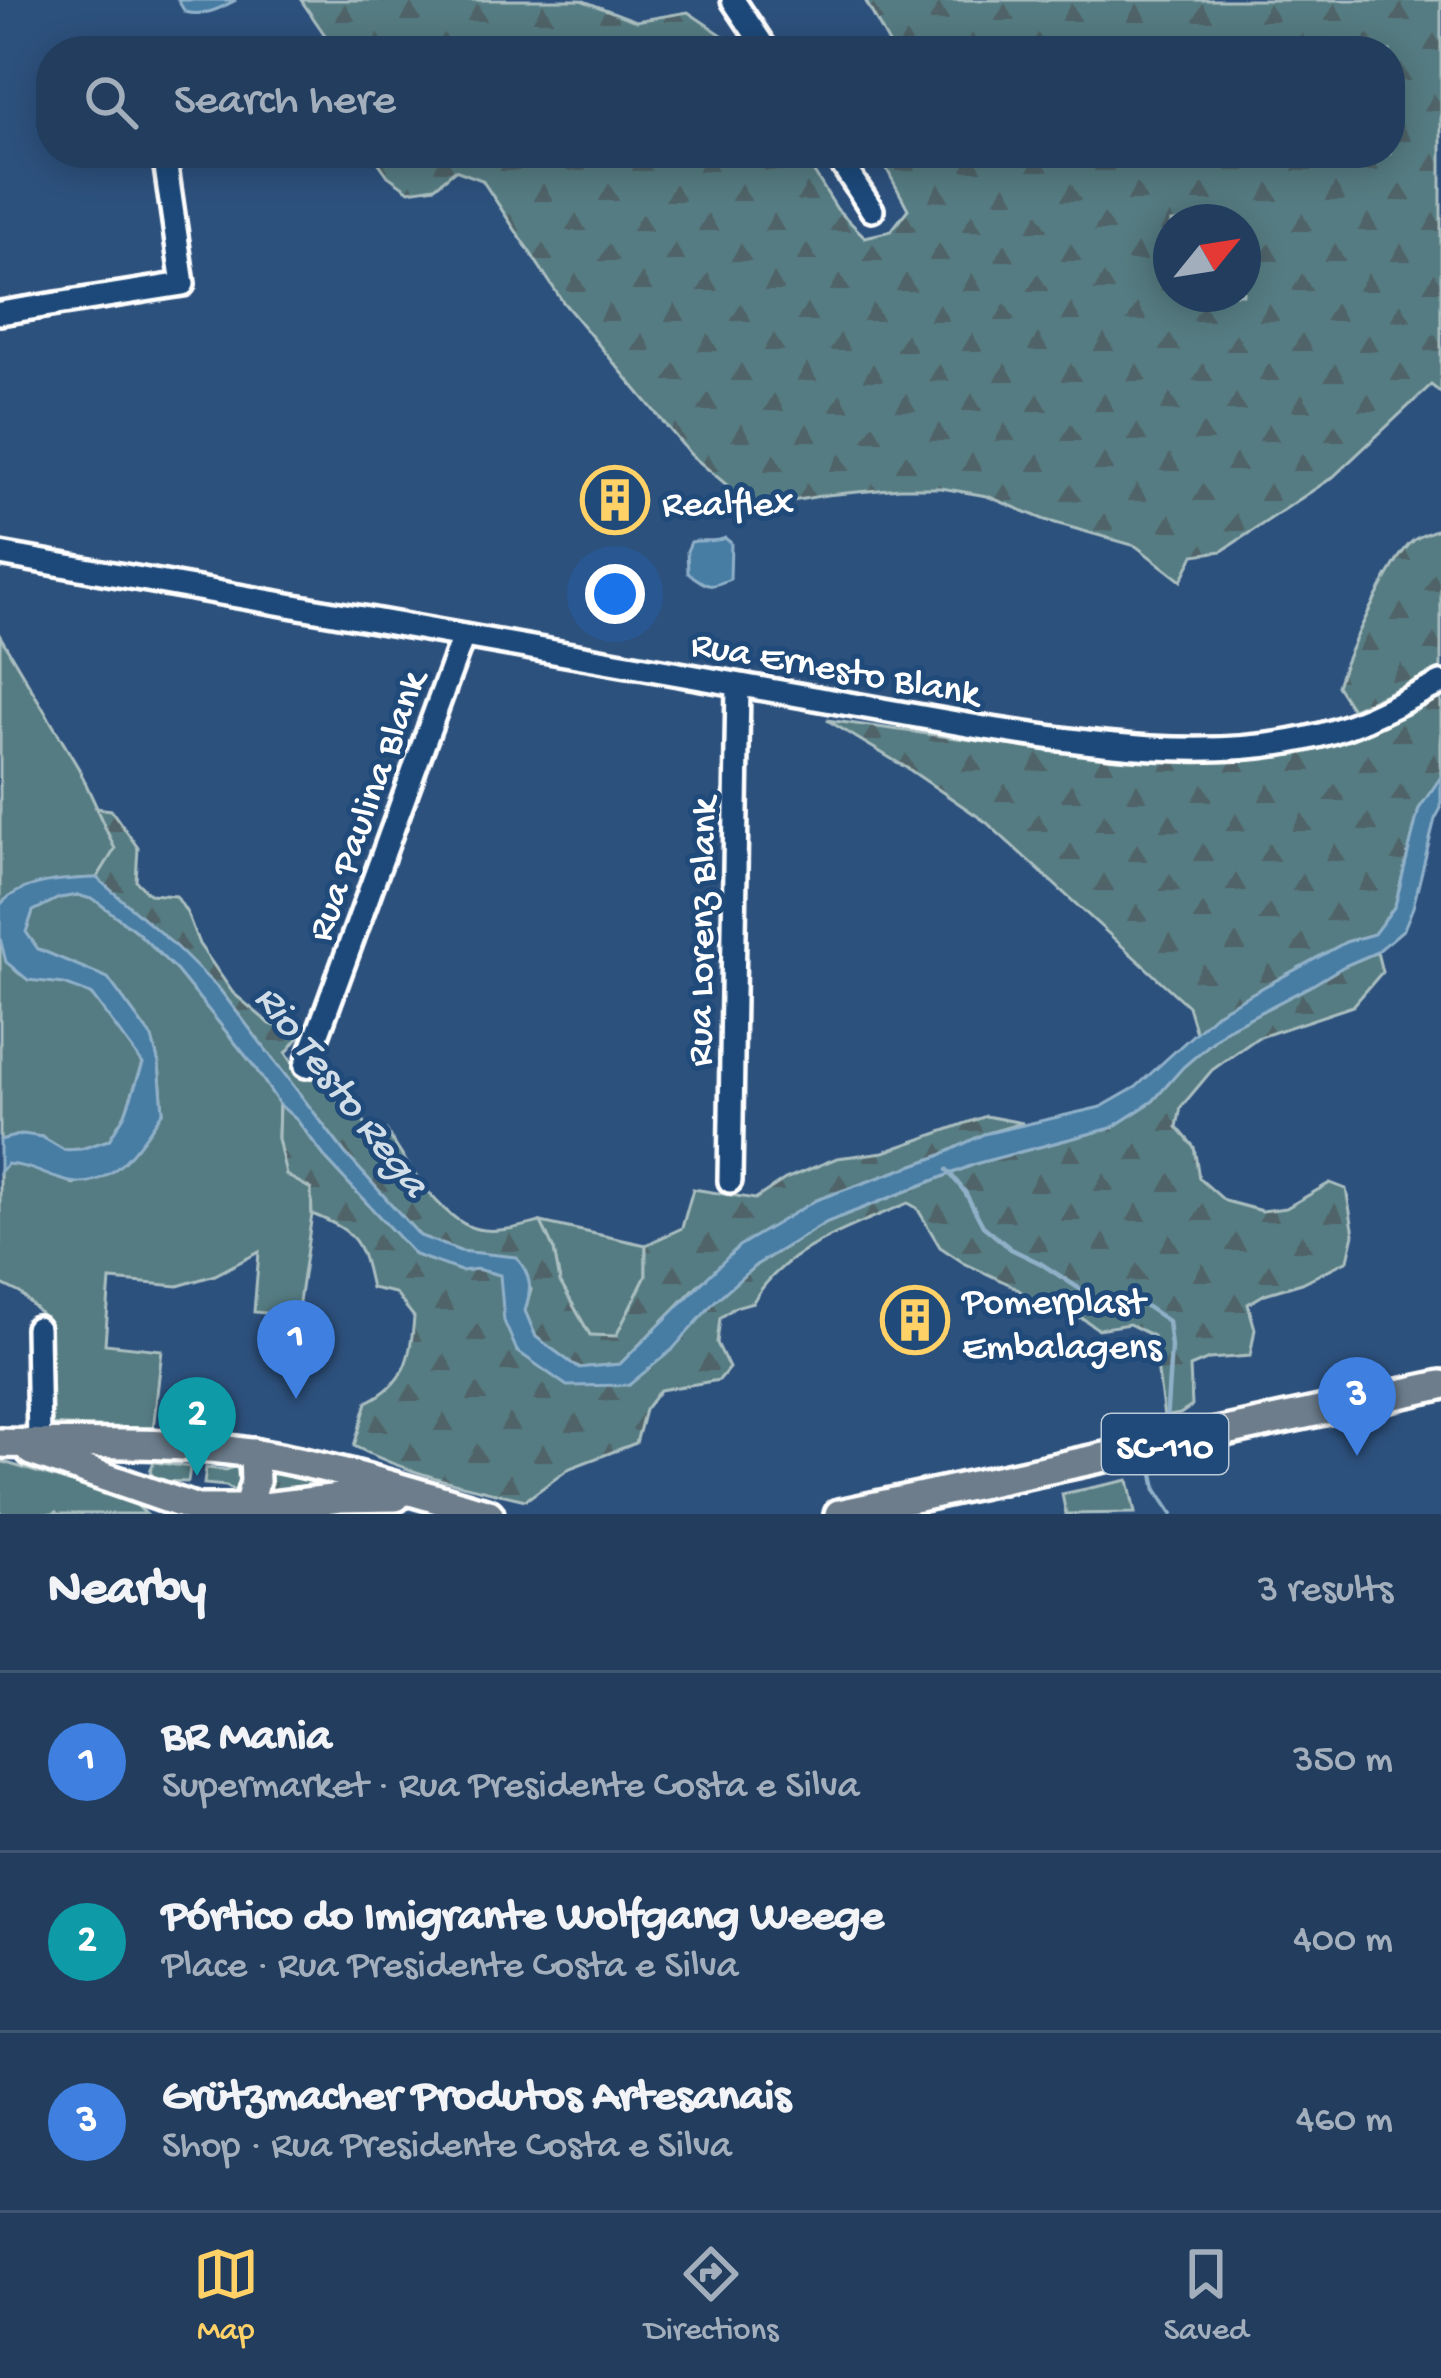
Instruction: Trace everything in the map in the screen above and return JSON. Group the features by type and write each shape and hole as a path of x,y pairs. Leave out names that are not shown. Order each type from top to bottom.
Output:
{"main road":[{"name":"SC-110","path":"839,1514 1441,1385"},
{"path":"17,1443 254,1454 339,1470 489,1514"},
{"path":"17,1443 154,1504 246,1512 361,1497 432,1497"},
{"path":"148,1446 138,1468 139,1480 154,1504"},
{"path":"246,1512 256,1474 254,1454"}],"street":[{"path":"733,0 757,36"},
{"path":"0,313 183,284 166,168"},
{"path":"845,168 872,210"},
{"name":"Rua Ernesto Blank","path":"0,554 1085,742 1196,748 1320,735 1441,683"},
{"name":"Rua Paulina Blank","path":"305,1066 464,636"},
{"name":"Rua Lorenz Blank","path":"730,1181 738,685"},
{"path":"17,1443 37,1328"}],"green space":[{"path":"301,0 581,0 636,21 688,12 724,36 326,36"},
{"path":"865,0 1441,0 1441,393 1431,385 1333,477 1222,551 1194,555 1181,581 1136,546 1045,520 987,496 941,488 826,495 754,508 691,455 563,302 482,180 455,170 435,187 409,191 382,168 811,168 837,209 865,237 891,231 908,209 886,168 1405,168 1405,36 885,36"},
{"path":"1441,528 1441,669 1352,709 1337,686 1370,608 1404,550 1417,538"},
{"path":"0,636 79,769 116,849 97,878 31,888 0,905"},
{"path":"1441,695 1441,777 1419,809 1395,906 1374,934 1346,942 1218,1012 1196,1033 1188,1006 986,822 827,720 1050,751 1186,755 1309,747 1353,738"},
{"path":"96,808 111,810 138,848 136,881 149,894 176,896 199,944 233,993 270,1024 301,1035 286,1053 301,1075 335,1084 335,1099 362,1114 367,1132 386,1130 441,1206 469,1226 484,1230 541,1222 554,1250 560,1282 590,1335 616,1336 646,1276 646,1245 682,1228 693,1189 755,1199 785,1179 837,1158 884,1152 986,1116 1023,1123 816,1200 697,1286 620,1364 578,1368 536,1337 525,1311 531,1290 516,1258 460,1251 420,1236 345,1153 220,990 97,878 115,849"},
{"path":"78,895 95,900 137,932 177,971 254,1066 279,1104 278,1138 311,1189 312,1214 297,1316 254,1312 259,1252 215,1275 178,1286 110,1280 105,1344 162,1350 153,1430 47,1425 45,1318 20,1293 0,1283 0,1172 7,1164 29,1166 74,1184 163,1111 152,1038 108,979 38,949 26,932 33,911"},
{"path":"0,938 7,958 25,977 76,986 90,994 143,1063 125,1114 109,1140 64,1150 42,1137 0,1140"},
{"path":"1377,952 1382,972 1353,1006 1257,1038 1212,1070 1181,1107 1177,1127 1194,1147 1199,1178 1225,1201 1262,1211 1286,1208 1330,1183 1346,1189 1354,1234 1348,1260 1248,1304 1255,1329 1250,1356 1209,1359 1190,1367 1192,1406 1180,1414 1164,1417 1153,1336 1129,1324 1098,1329 1082,1318 1056,1316 1013,1286 940,1247 917,1208 908,1203 821,1241 782,1267 753,1302 720,1318 717,1343 729,1368 719,1380 660,1390 645,1410 636,1443 570,1468 526,1500 416,1472 354,1446 367,1402 390,1387 404,1368 414,1317 395,1293 371,1288 355,1240 312,1214 311,1189 286,1175 278,1138 279,1104 415,1255 461,1271 477,1269 500,1275 517,1351 629,1385 756,1265 827,1222 978,1163 1111,1128 1153,1101 1226,1030"},
{"path":"541,1222 646,1245 646,1276 616,1337 590,1335 560,1282 554,1251"},
{"path":"0,1461 119,1497 146,1514 0,1514"},
{"path":"154,1462 190,1467 188,1482 155,1481 150,1471"},
{"path":"265,1463 359,1482 264,1496"},
{"path":"237,1466 240,1482 236,1492 204,1484 206,1468"},
{"path":"1128,1480 1135,1513 1066,1514 1062,1494"}],"water":[{"path":"178,0 236,0 199,14 185,12"},
{"path":"725,538 731,543 730,579 708,585 688,573 691,542"},
{"path":"1441,777 1441,808 1413,907 1404,929 1377,952 1226,1030 1153,1101 1111,1128 978,1163 827,1222 756,1265 716,1300 672,1350 629,1385 567,1386 517,1351 504,1321 500,1275 477,1269 461,1271 415,1255 279,1104 177,971 95,900 78,895 59,898 33,911 26,932 38,949 108,978 152,1038 163,1111 125,1161 100,1179 70,1182 7,1164 0,1172 0,1140 23,1134 42,1137 64,1150 109,1140 125,1114 143,1064 91,994 64,984 28,980 6,962 0,938 0,905 20,890 45,882 97,878 220,990 345,1153 420,1236 460,1251 516,1257 528,1276 525,1311 536,1337 578,1368 620,1364 739,1246 816,1200 939,1156 984,1134 1101,1107 1136,1087 1218,1012 1346,942 1374,934 1395,906 1419,809"}],"waterway":[{"path":"947,1170 983,1226 1011,1249 1100,1302 1135,1299 1168,1321 1166,1423"},
{"path":"1152,1468 1156,1490 1172,1514"}],"place":[{"name":"Realflex","path":"615,500"},
{"name":"Pomerplast Embalagens","path":"915,1320"},
{"name":"BR Mania","path":"296,1399"},
{"name":"Grützmacher Produtos Artesanais","path":"1357,1456"},
{"name":"Pórtico do Imigrante Wolfgang Weege","path":"197,1476"}],"water label":[{"name":"Rio Testo Rega","path":"345,1088"}]}
